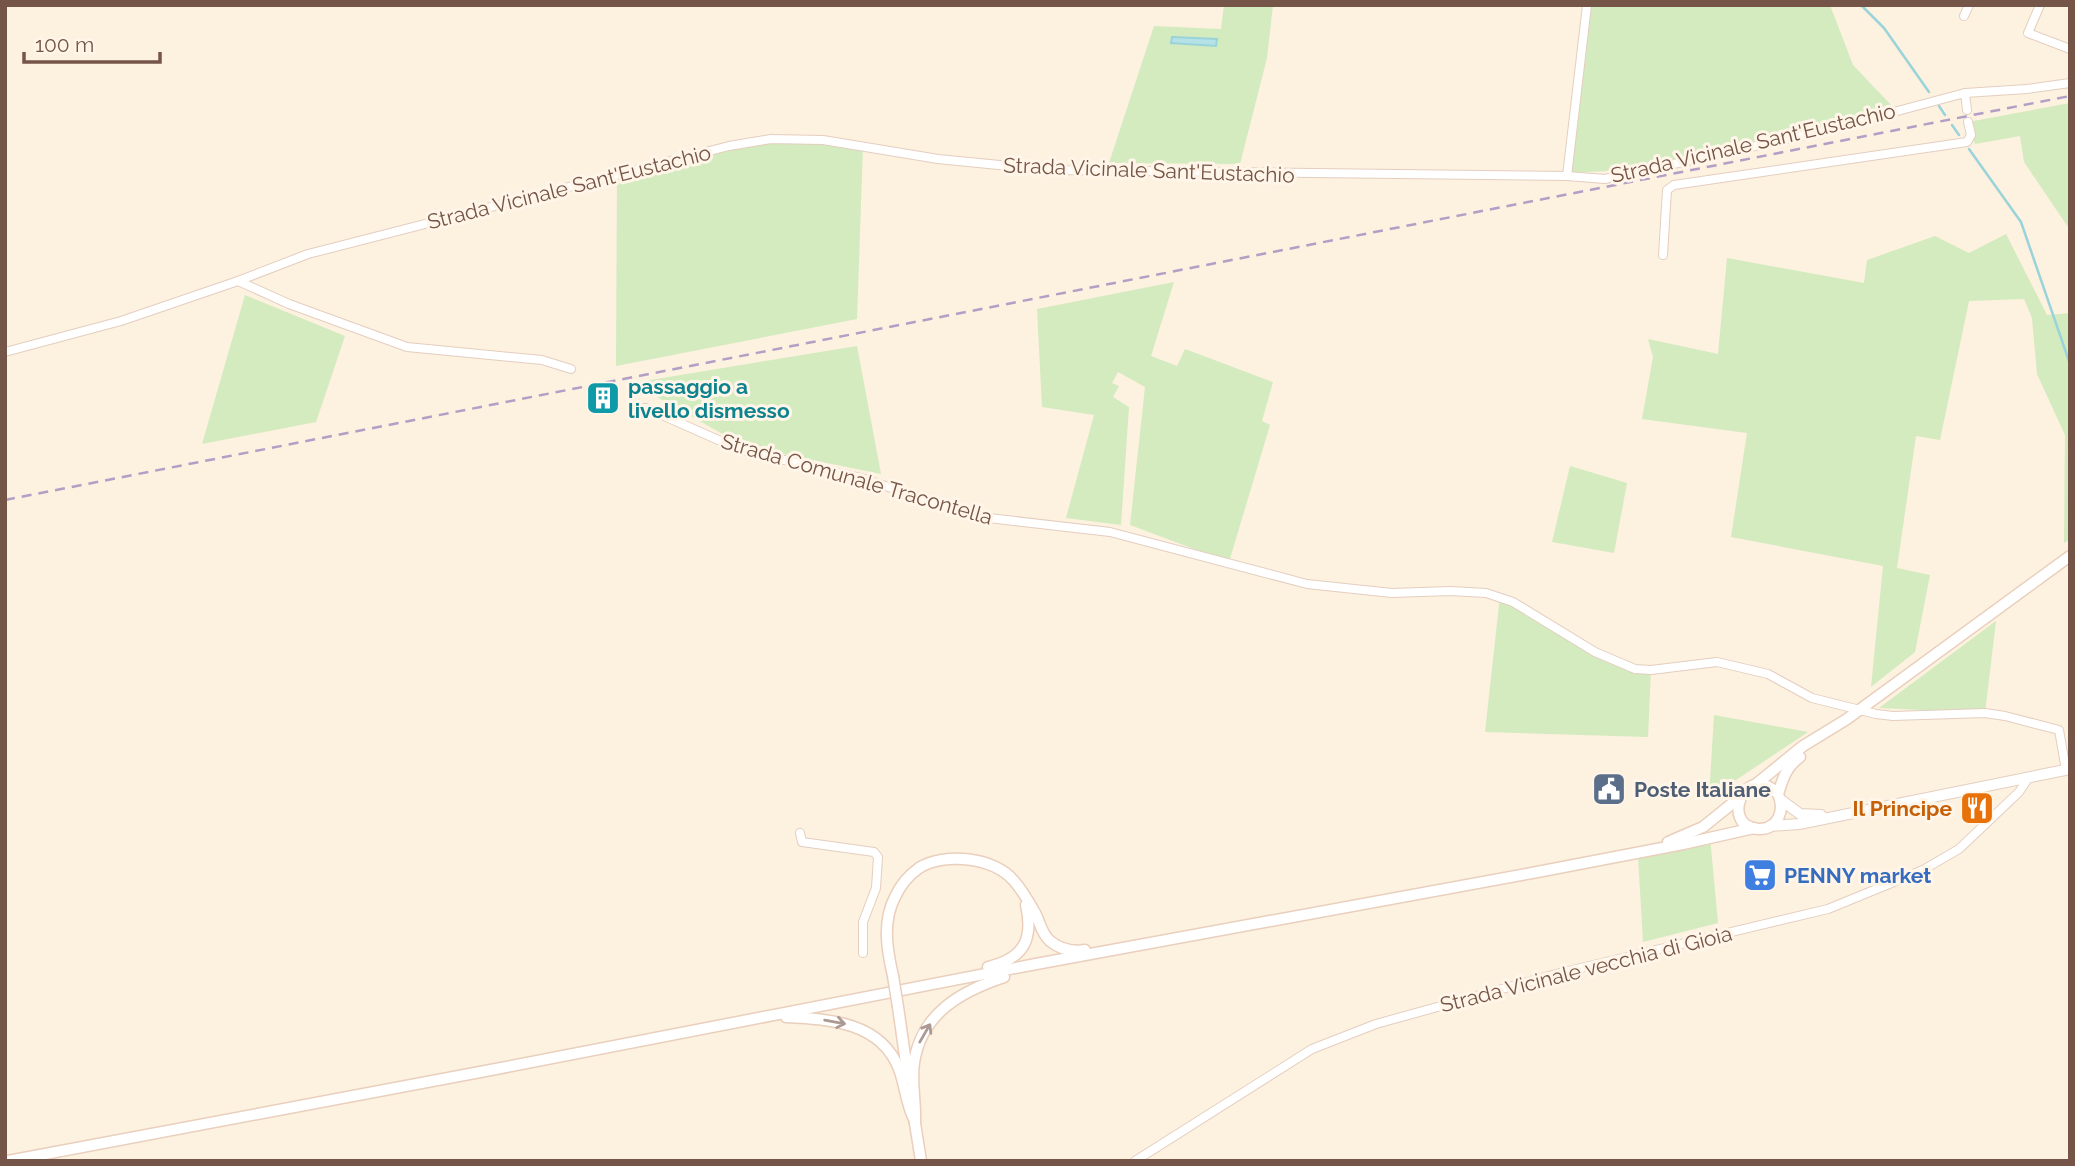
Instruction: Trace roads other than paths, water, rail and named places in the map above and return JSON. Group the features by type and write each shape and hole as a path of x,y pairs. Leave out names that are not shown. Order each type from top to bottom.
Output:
{"main road":[{"path":"8,1161 1036,964 1613,858 1770,826 1781,812 1779,797 1782,777 1791,764 1860,709 2070,556"},
{"path":"1754,828 1742,820 1738,806 1743,792 1802,746 1847,719"},
{"path":"1755,785 1768,786 1779,797"},
{"path":"1613,858 1667,842 1703,827 1739,799"},
{"path":"922,1161 887,938 888,915 901,887 920,868 944,860 981,862 1010,876 1035,913 1048,939 1056,945 1076,951 1131,948"},
{"path":"925,986 1000,964 1015,955 1028,936 1025,899"},
{"path":"915,1123 914,1065 921,1038 933,1021 948,1003 959,995 1036,964"},
{"path":"767,1016 834,1020 851,1025 881,1042 891,1053 899,1070 915,1123"}],"street":[{"path":"1567,176 1587,5"},
{"path":"1964,16 1969,5"},
{"path":"2040,5 2028,33 2070,48"},
{"name":"Strada Vicinale Sant'Eustachio","path":"5,352 121,321 238,281 280,263 359,240 729,146 771,139 835,141 938,159 1050,170 1567,176 1605,179 1815,133 1965,93 2070,83"},
{"path":"1965,93 1967,110"},
{"path":"1663,255 1667,190 1674,185 1967,142 1971,135 1968,122"},
{"path":"238,281 289,304 407,346 542,360 571,369"},
{"name":"Strada Comunale Tracontella","path":"632,410 646,408 741,450 861,478 980,517 1110,532 1307,584 1392,593 1486,593 1513,602 1595,652 1635,668 1651,670 1717,662 1768,674 1812,698 1893,716 1985,713 2005,716 2059,730 2068,770"},
{"path":"1770,826 1799,824 2068,770"},
{"name":"Strada Vicinale vecchia di Gioia","path":"1135,1161 1312,1049 1377,1024 1560,973 1828,909 1923,870 1959,849 2019,792 2029,777"},
{"path":"1779,797 1800,814 1835,816"},
{"path":"800,833 802,842 874,852 878,857 876,888 863,922 863,953"}],"water":[{"path":"1172,37 1217,39 1216,46 1171,43"}],"waterway":[{"path":"1861,5 1884,28 1929,92"},
{"path":"1939,106 1945,115"},
{"path":"1952,125 1959,135"},
{"path":"1969,149 2021,222 2070,364"}],"railway":[{"path":"5,500 2070,96"}],"place":[{"name":"passaggio a livello dismesso","path":"603,398"},
{"name":"Poste Italiane","path":"1609,789"},
{"name":"Il Principe","path":"1977,808"},
{"name":"PENNY market","path":"1760,875"}]}
